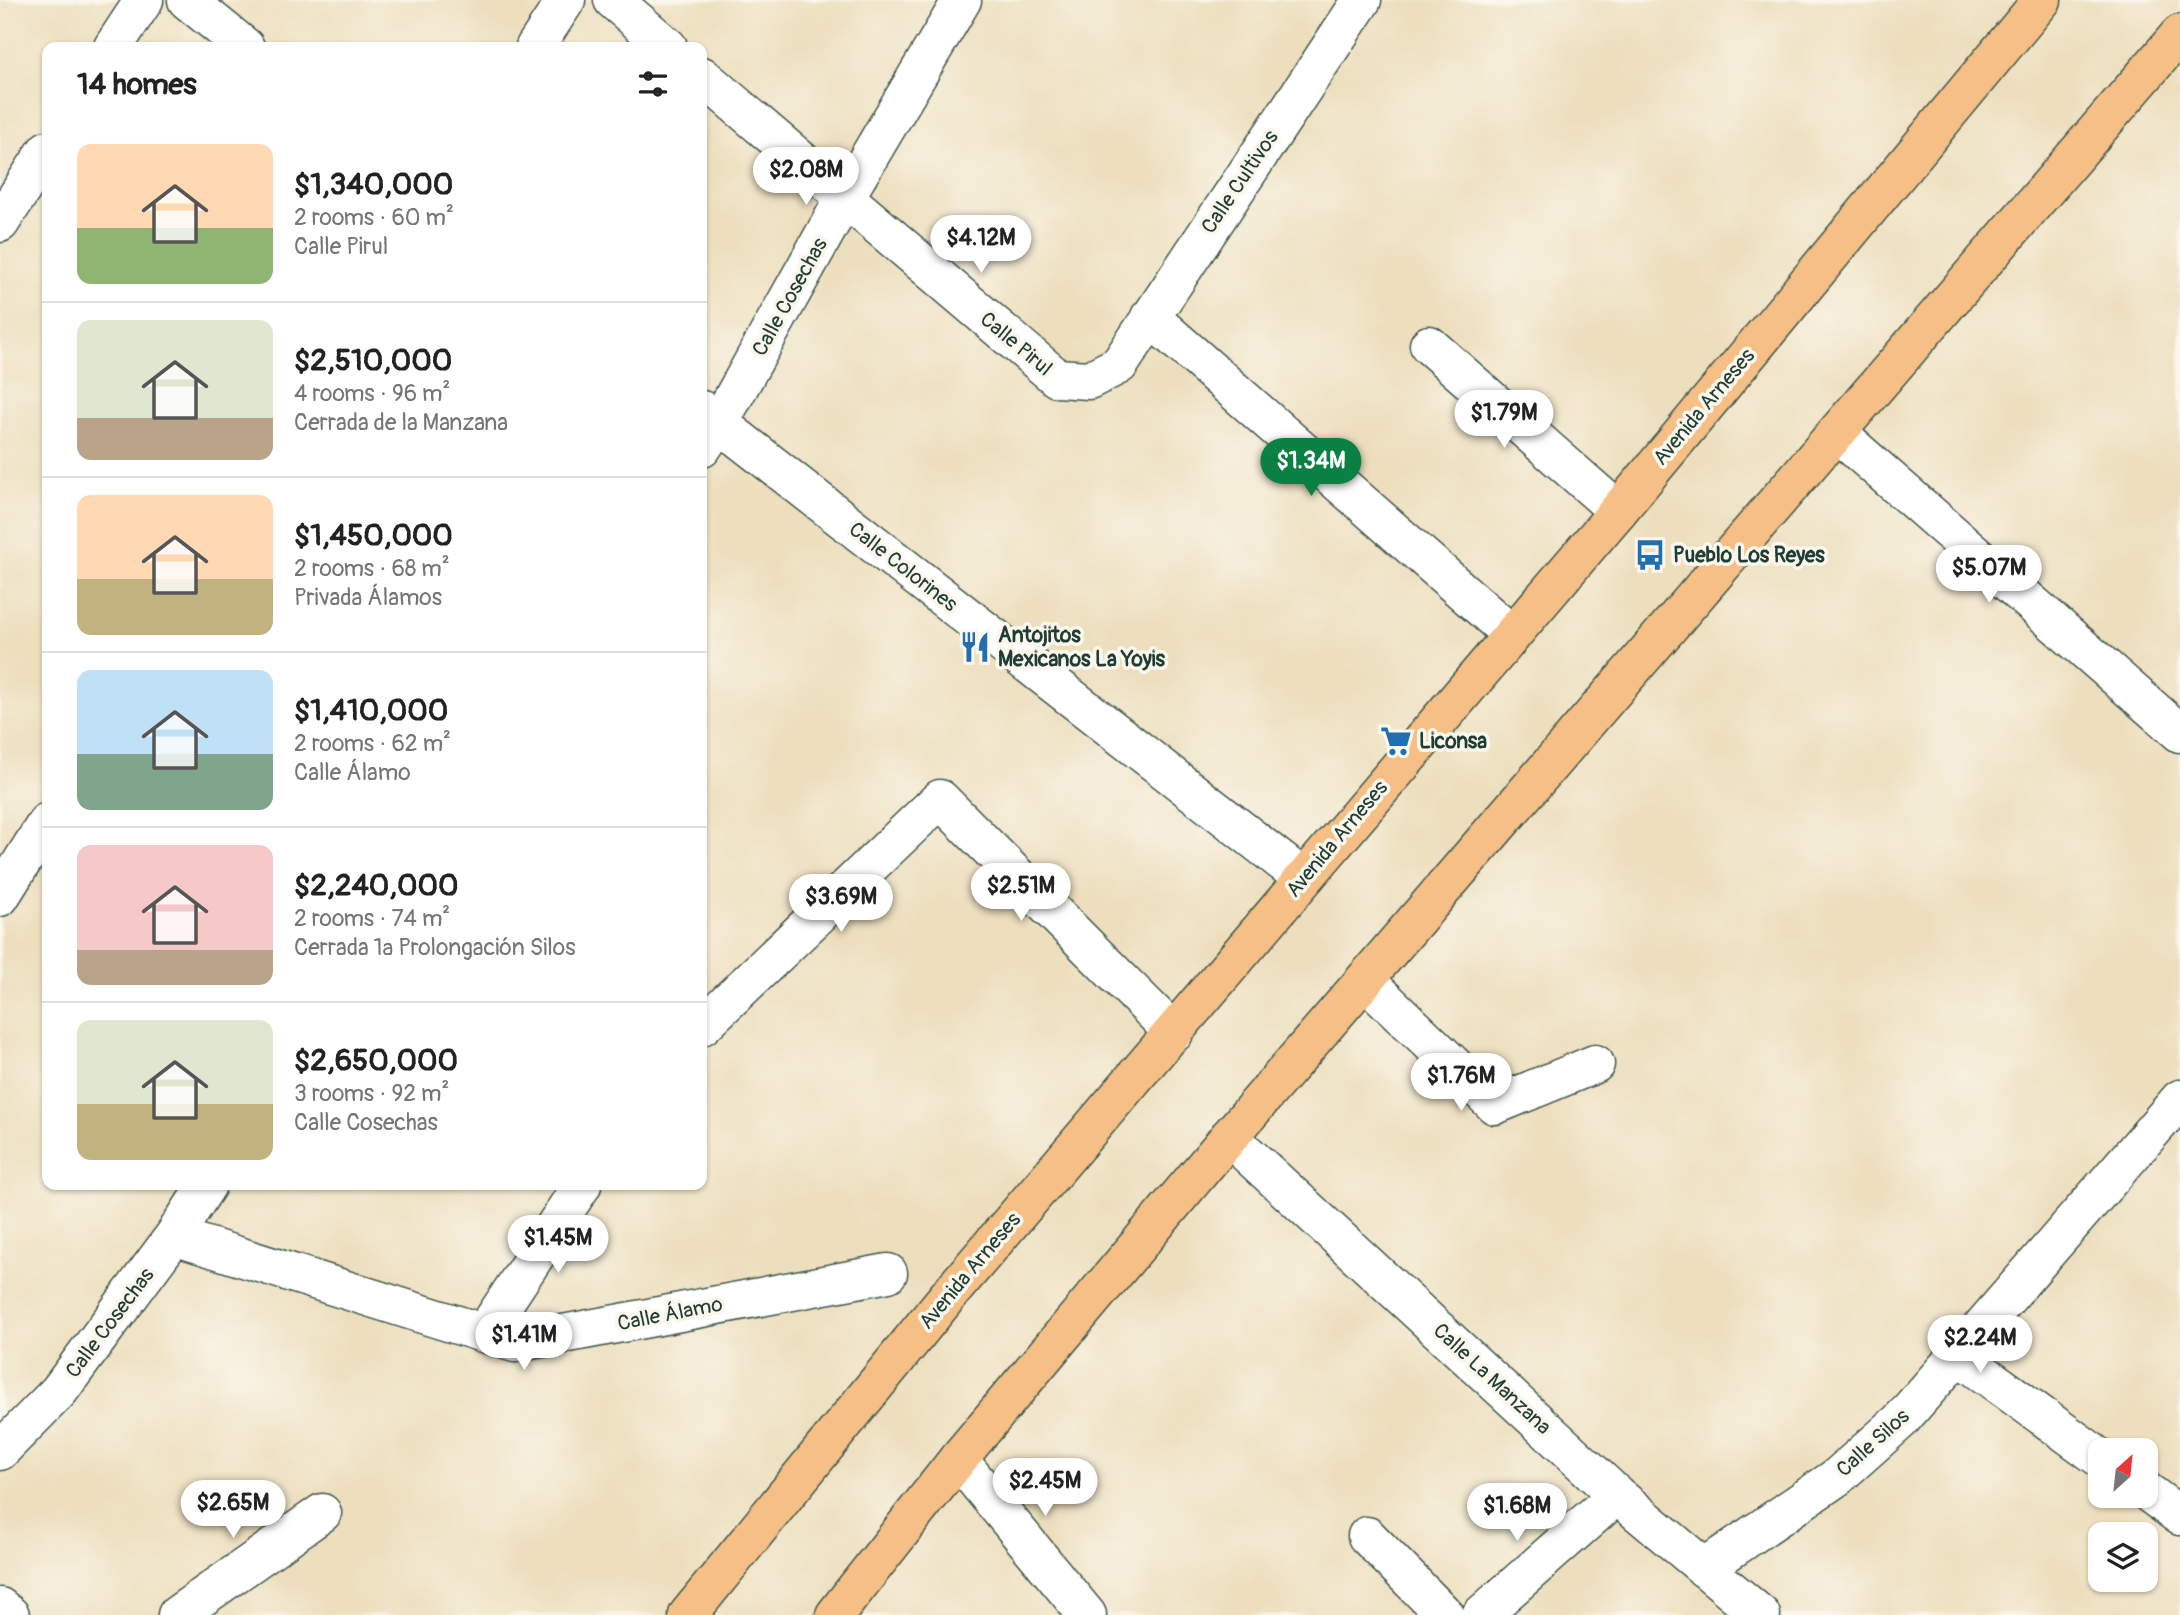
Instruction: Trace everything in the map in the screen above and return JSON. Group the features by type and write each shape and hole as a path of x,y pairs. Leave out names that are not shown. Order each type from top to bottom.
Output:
{"main road":[{"name":"Avenida Arneses","path":"688,1615 947,1297 1618,511 2042,0"},
{"path":"835,1615 958,1460 1229,1137 2180,34"}],"street":[{"path":"116,42 144,0"},
{"path":"187,0 240,42"},
{"path":"538,42 566,0"},
{"path":"613,0 662,42"},
{"name":"Calle Cosechas","path":"708,427 962,0"},
{"name":"Calle Cultivos","path":"1119,365 1362,0"},
{"name":"Calle Pirul","path":"707,80 1057,378 1089,380 1119,365"},
{"path":"0,223 42,158"},
{"path":"1150,317 1511,634"},
{"path":"1429,345 1618,511"},
{"name":"Calle Colorines","path":"708,427 1303,878"},
{"path":"1837,433 2180,733"},
{"path":"707,1021 940,799 1174,1032"},
{"path":"0,897 42,830"},
{"path":"1366,980 1495,1105 1595,1064"},
{"name":"Calle Silos","path":"1704,1568 1837,1477 1900,1421 2180,1099"},
{"name":"Calle La Manzana","path":"1229,1137 1617,1494 1761,1615"},
{"name":"Calle Cosechas","path":"0,1451 59,1391 174,1236 204,1190"},
{"path":"485,1332 579,1190"},
{"name":"Calle Álamo","path":"174,1236 515,1343 888,1273"},
{"path":"1958,1355 2088,1449"},
{"path":"958,1460 1087,1615"},
{"path":"1480,1615 1617,1494"},
{"path":"2158,1500 2180,1516"},
{"path":"177,1615 322,1513"},
{"path":"1367,1536 1446,1615"},
{"path":"0,1607 9,1615"}],"place":[{"name":"Pueblo Los Reyes","path":"1650,555"},
{"name":"Antojitos Mexicanos La Yoyis","path":"975,647"},
{"name":"Liconsa","path":"1396,741"}]}
